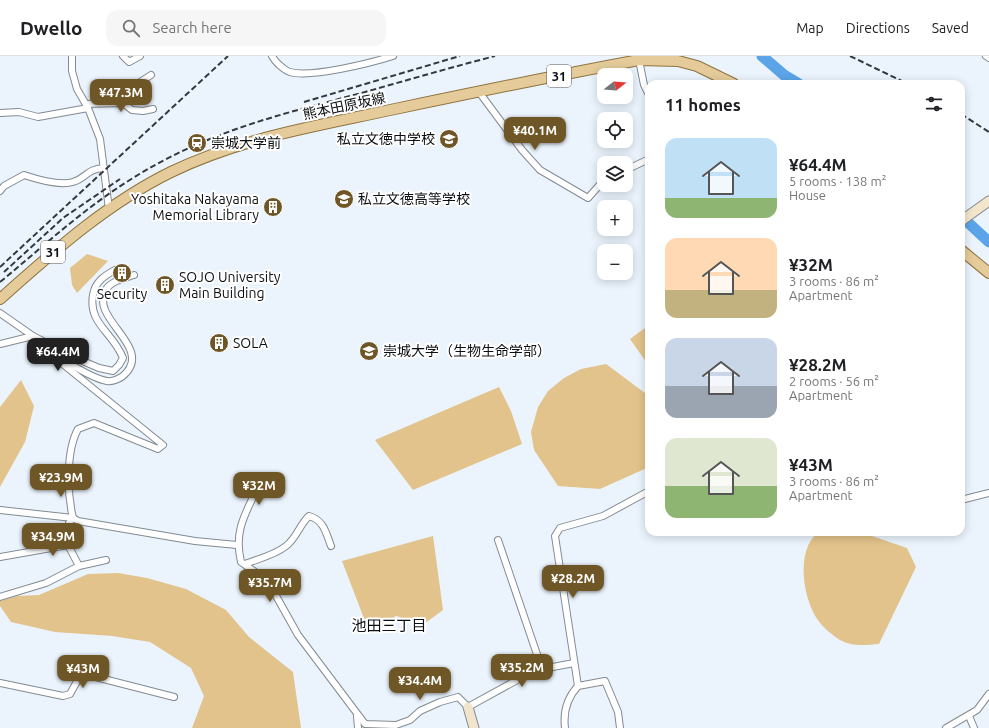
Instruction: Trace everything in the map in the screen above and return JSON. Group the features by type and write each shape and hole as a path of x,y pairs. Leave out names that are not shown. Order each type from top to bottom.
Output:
{"main road":[{"name":"熊本田原坂線","path":"0,299 62,245 109,209 169,173 232,146 263,137 639,60 678,58 726,80"},
{"path":"965,253 989,273"}],"street":[{"path":"72,56 72,71 77,89 87,106 100,139 109,209"},
{"path":"123,56 129,62 140,56"},
{"path":"272,56 283,68 290,72 308,73 374,62 393,56"},
{"path":"639,60 645,87"},
{"path":"123,103 134,86 151,75"},
{"path":"479,92 522,150 540,170 588,198 597,188"},
{"path":"0,113 19,112 38,117 87,106 123,103 132,110 143,111 153,109"},
{"path":"633,167 645,161"},
{"path":"0,191 4,186 24,175 41,181 72,183 93,168 104,168"},
{"path":"965,218 989,201"},
{"path":"0,313 33,336 78,359 99,368 113,371 123,358 119,348 92,312 92,303 96,285 104,276 115,270"},
{"path":"49,353 107,381 116,380 124,375 130,368 132,357 129,347 107,316 104,303 105,292 111,284 134,275"},
{"path":"0,344 33,336"},
{"path":"33,336 49,353 163,445 158,449 94,423 78,429 71,446 70,462 70,507 73,518"},
{"path":"271,489 257,489 243,518 237,545 241,562 265,579 298,635 357,715 365,724 396,725 410,720 420,711 440,702 458,697 468,707 474,728"},
{"path":"578,686 555,536 560,528 603,516 645,493"},
{"path":"965,499 989,493"},
{"path":"0,510 73,518 78,521 165,537 237,545"},
{"path":"245,564 274,553 287,546 302,522 309,516 317,518 324,526 331,546"},
{"path":"73,518 69,523 68,545 79,566"},
{"path":"498,540 542,668"},
{"path":"0,557 68,545"},
{"path":"0,597 46,583 79,566 106,560"},
{"path":"468,707 528,674 542,668 574,663"},
{"path":"0,683 63,696 70,694 80,676 84,674 174,697"},
{"path":"565,728 564,716 570,695 578,686 605,681 618,712 620,728"},
{"path":"946,728 977,710 989,694"},
{"path":"357,715 358,728"},
{"path":"969,716 974,728"}],"shaded area":[{"path":"87,254 108,261 77,293 72,285 70,268"},
{"path":"645,328 645,360 630,339"},
{"path":"606,364 645,393 645,469 600,489 558,486 534,450 531,432 538,407 548,391 564,378 581,369"},
{"path":"21,380 34,406 25,442 0,487 0,407"},
{"path":"499,387 511,411 522,444 413,490 375,440"},
{"path":"433,536 443,610 424,624 396,616 370,634 342,561"},
{"path":"815,536 872,536 907,548 916,567 879,644 849,644 825,628 815,615 806,591 804,577 806,551 811,540"},
{"path":"118,573 147,578 186,589 226,610 249,637 293,672 301,728 192,728 204,696 191,668 150,642 112,636 55,632 11,622 0,606 0,601 17,596 39,595 88,574"}],"waterway":[{"path":"762,56 784,75 792,80"},
{"path":"965,220 989,242"}],"railway":[{"path":"0,267 228,56"},
{"path":"304,102 460,56"},
{"path":"0,282 98,202 133,178 160,162 187,149 214,137 270,118 495,56"},
{"path":"850,56 900,80"},
{"path":"965,117 989,132"},
{"path":"4,272 63,218 120,179"}],"place":[{"name":"私立文徳中学校","path":"449,139"},
{"name":"崇城大学前","path":"197,143"},
{"name":"私立文徳高等学校","path":"344,199"},
{"name":"Yoshitaka Nakayama Memorial Library","path":"273,207"},
{"name":"Security","path":"122,273"},
{"name":"SOJO University Main Building","path":"165,285"},
{"name":"SOLA","path":"219,343"},
{"name":"崇城大学（生物生命学部）","path":"369,351"}],"district":[{"name":"池田三丁目","path":"389,625"}]}
